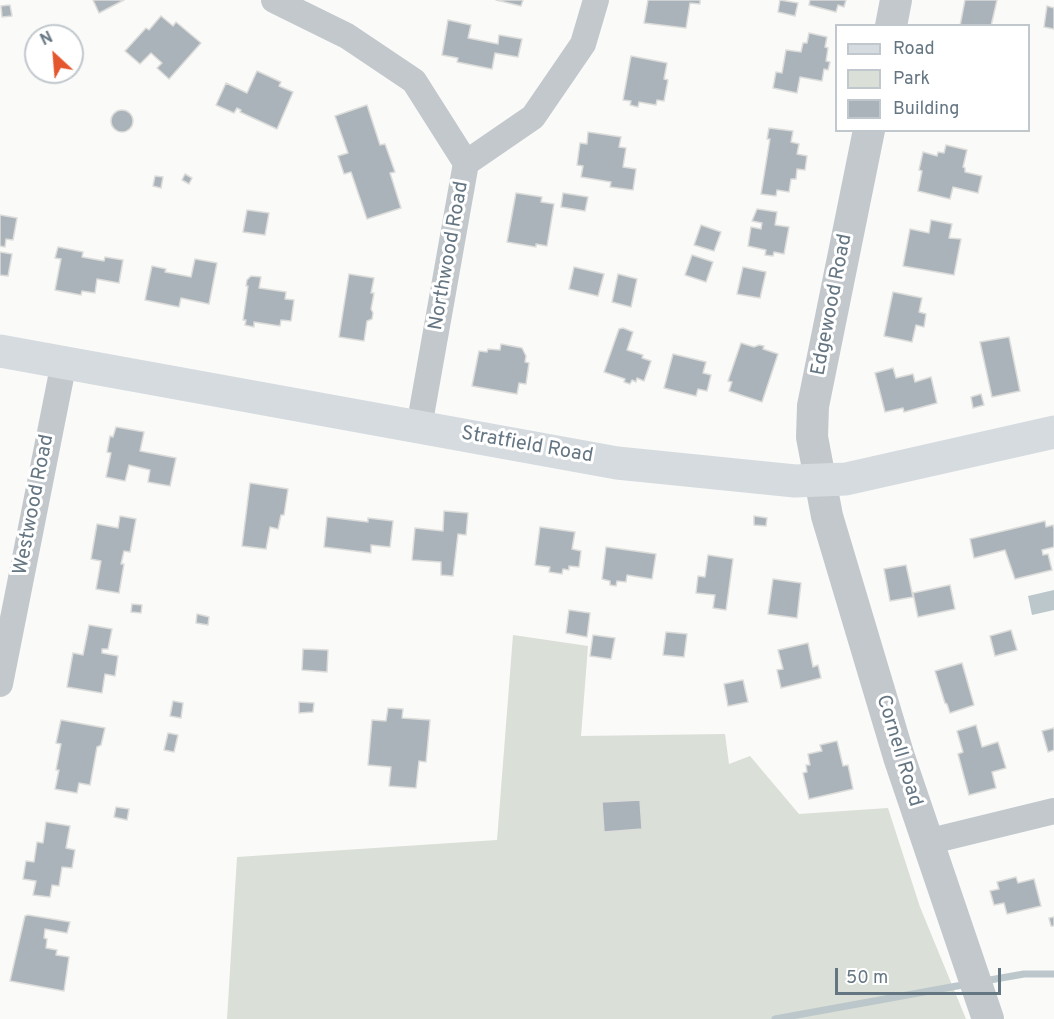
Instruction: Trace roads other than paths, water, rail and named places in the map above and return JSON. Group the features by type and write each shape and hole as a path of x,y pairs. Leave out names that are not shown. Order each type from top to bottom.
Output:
{"main road":[{"name":"Stratfield Road","path":"0,351 617,463 795,481 846,479 1054,432"}],"street":[{"name":"Northwood Road","path":"274,0 347,36 414,81 466,163 419,427"},
{"path":"466,163 533,117 583,45 596,0"},
{"path":"891,24 896,0"},
{"name":"Edgewood Road","path":"821,480 812,437 813,406 869,132"},
{"name":"Westwood Road","path":"0,684 64,362"},
{"name":"Cornell Road","path":"821,480 827,516 927,842 985,1011"},
{"path":"927,842 1054,811"}],"waterway":[{"path":"984,981 1024,974 1054,974"},
{"path":"775,1019 968,984"}]}
